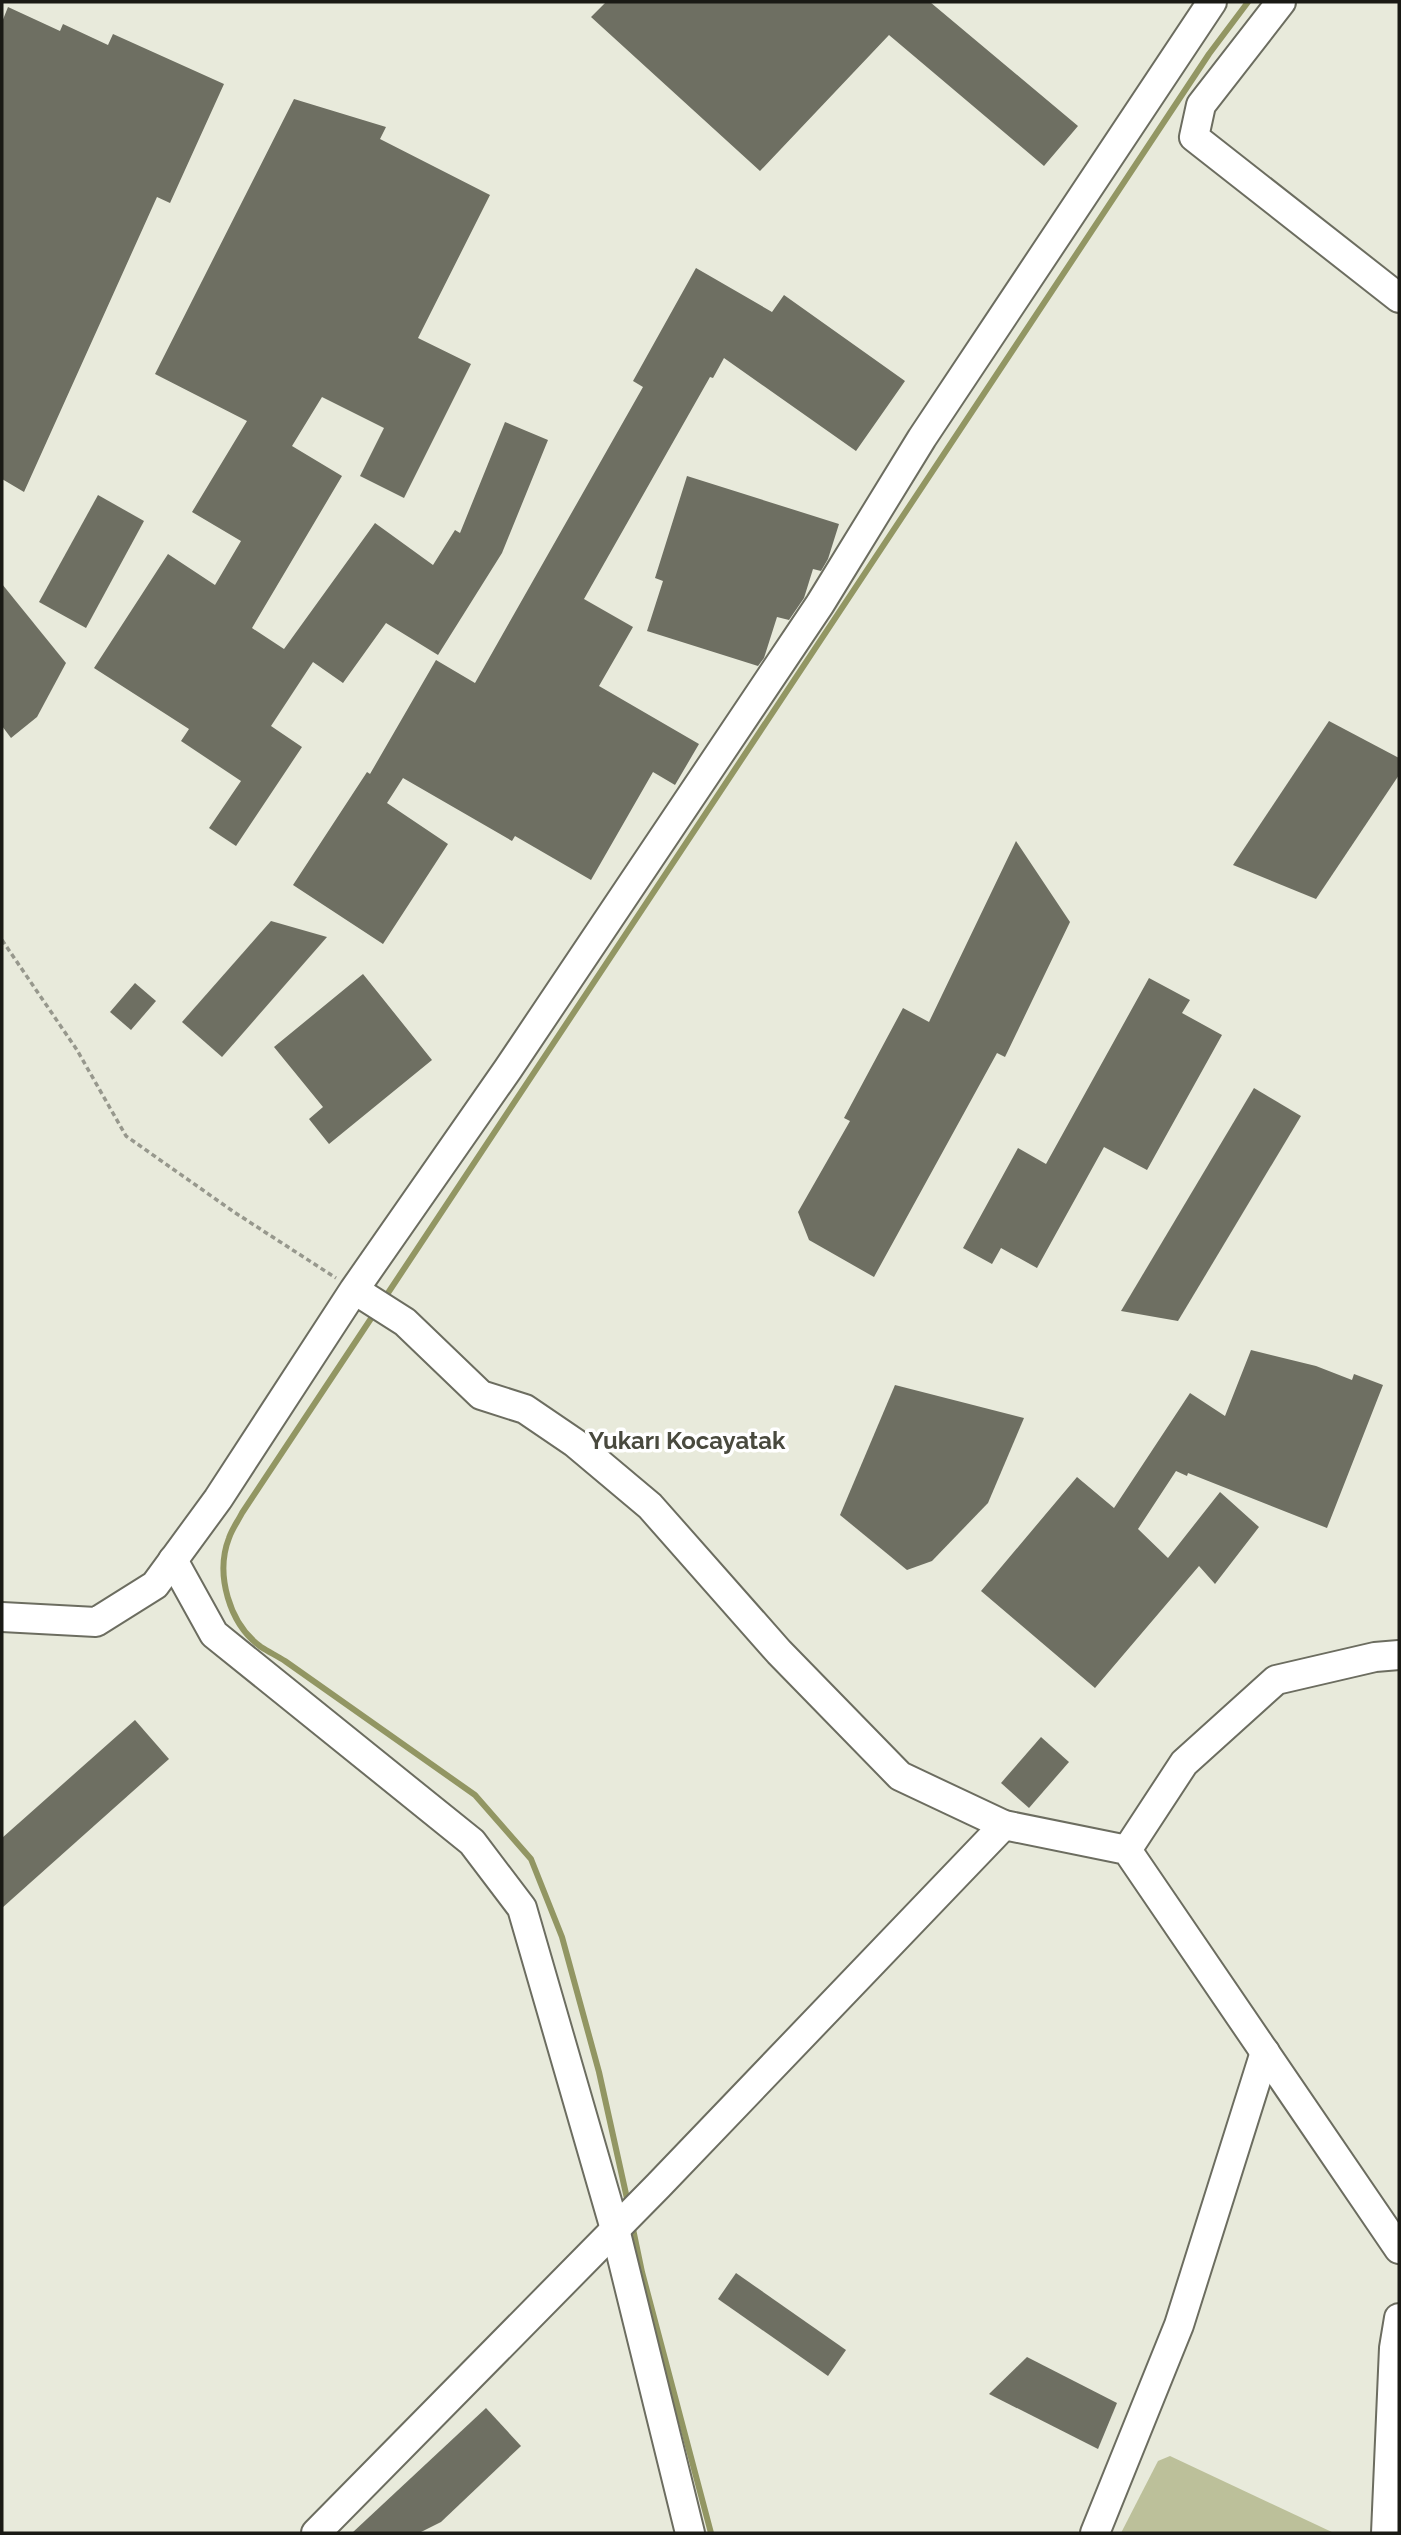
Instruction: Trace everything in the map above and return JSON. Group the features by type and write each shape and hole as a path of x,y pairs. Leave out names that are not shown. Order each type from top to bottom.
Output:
{"street":[{"path":"2,1617 96,1622 155,1585 218,1499 820,604 922,438 1212,2"},
{"path":"1281,2 1202,105 1194,137 1398,294"},
{"path":"358,1292 405,1322 481,1395 525,1409 575,1443 650,1506 779,1652 900,1776 1004,1825 1127,1850 1399,2249"},
{"path":"173,1560 214,1634 472,1842 522,1908 615,2229 690,2533"},
{"path":"1127,1850 1184,1763 1276,1680 1375,1657 1399,1655"},
{"path":"316,2533 658,2186 1004,1825"},
{"path":"1095,2533 1179,2325 1265,2052"},
{"path":"1386,2533 1394,2347 1399,2318"}],"path":[{"path":"2,940 77,1050 126,1136 234,1212 358,1292"}],"green space":[{"path":"1170,2456 1334,2533 1121,2533 1158,2461"}],"building":[{"path":"606,2 930,2 1078,126 1044,166 889,35 760,171 591,17"},
{"path":"8,7 60,31 63,24 108,45 113,34 224,84 170,203 157,197 24,492 2,479 2,22"},
{"path":"294,99 386,127 380,139 490,195 418,338 471,364 404,498 360,476 384,428 322,397 292,446 342,476 252,628 284,649 375,523 433,565 455,530 460,533 505,422 548,440 502,553 438,655 386,623 343,683 313,662 271,726 302,747 236,846 209,828 241,781 181,741 189,729 94,668 168,554 215,585 241,541 192,512 247,421 155,374"},
{"path":"696,268 772,312 784,295 905,381 856,451 724,358 713,378 710,377 584,599 633,627 599,686 699,744 675,785 653,772 591,880 515,836 512,841 403,778 387,803 448,844 383,944 293,885 367,772 370,774 436,660 475,683 643,387 633,381"},
{"path":"687,476 839,524 828,559 821,571 813,569 804,598 789,620 777,617 764,658 758,666 647,631 663,581 655,578"},
{"path":"98,495 144,521 86,628 39,602"},
{"path":"2,584 66,663 37,717 11,738 2,726"},
{"path":"1329,721 1399,758 1399,775 1316,899 1233,865"},
{"path":"1016,841 1070,922 1005,1057 997,1053 874,1277 809,1240 798,1212 850,1121 844,1118 903,1008 929,1022"},
{"path":"271,921 327,937 222,1057 182,1022"},
{"path":"363,974 432,1060 329,1144 309,1119 323,1107 274,1047"},
{"path":"1149,978 1190,1000 1182,1013 1222,1035 1147,1170 1104,1147 1037,1268 1001,1248 992,1264 963,1248 1018,1148 1046,1164"},
{"path":"135,983 156,1001 131,1030 110,1012"},
{"path":"1254,1088 1301,1116 1178,1321 1121,1311"},
{"path":"1251,1350 1316,1366 1352,1380 1354,1374 1383,1385 1327,1528 1188,1473 1187,1476 1176,1471 1138,1529 1168,1558 1220,1492 1259,1527 1215,1584 1199,1566 1095,1688 981,1591 1077,1477 1114,1508 1190,1393 1225,1416"},
{"path":"895,1385 1024,1418 988,1503 932,1561 907,1570 840,1515"},
{"path":"135,1720 169,1759 2,1908 2,1838"},
{"path":"1041,1737 1069,1762 1029,1808 1001,1783"},
{"path":"736,2273 846,2350 828,2376 718,2299"},
{"path":"1027,2357 1117,2403 1098,2449 989,2394"},
{"path":"486,2408 521,2446 441,2522 419,2533 352,2533"}],"waterway":[{"path":"384,1299 1209,54 1248,2"},
{"path":"376,1311 233,1528 225,1552 228,1597 241,1625 261,1647 285,1661 475,1795 531,1859 562,1937 599,2072 628,2203"},
{"path":"632,2224 642,2272 711,2533"}],"district":[{"name":"Yukarı Kocayatak","path":"687,1441"}]}
